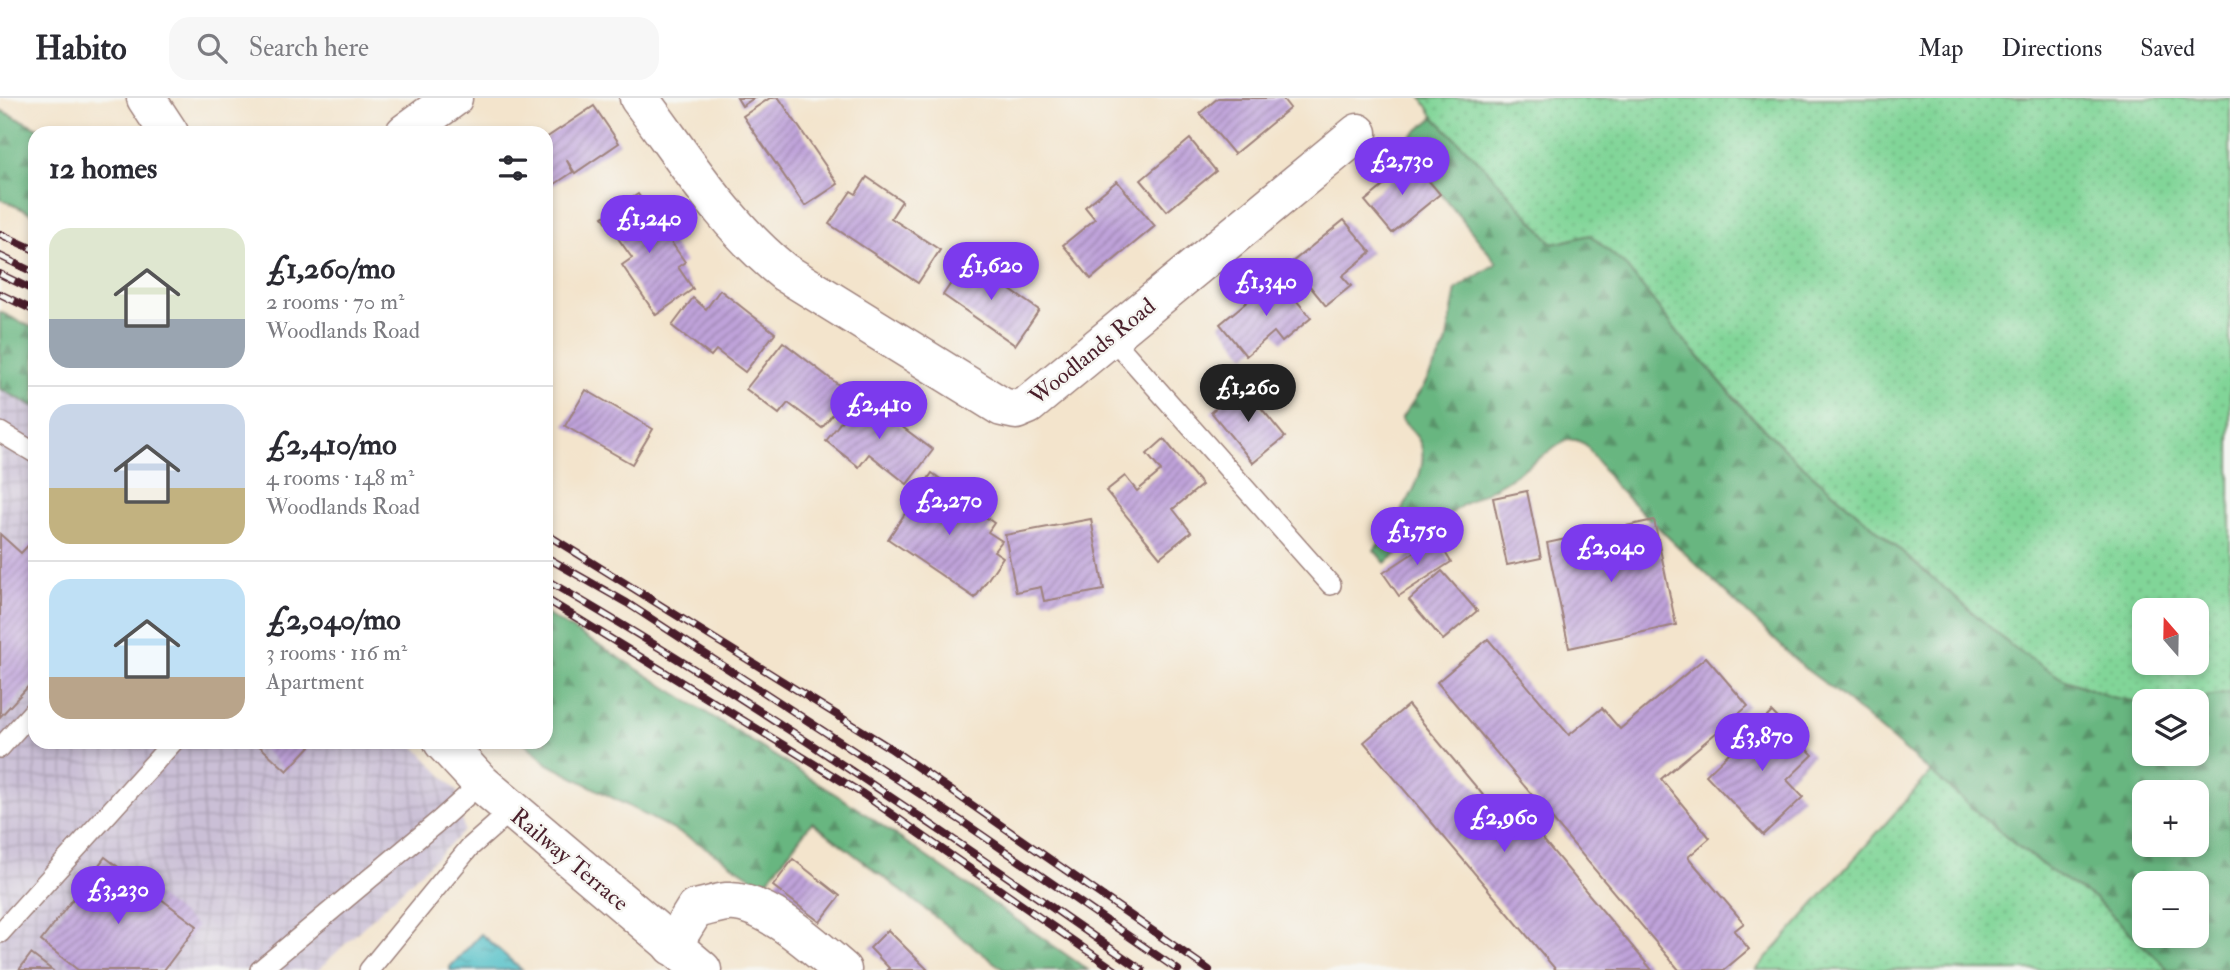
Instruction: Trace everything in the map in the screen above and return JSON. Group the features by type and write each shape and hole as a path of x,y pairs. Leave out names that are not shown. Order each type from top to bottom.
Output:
{"street":[{"path":"146,98 164,126"},
{"path":"415,126 453,98"},
{"name":"Woodlands Road","path":"639,98 736,229 760,253 784,272 1002,407 1016,410 1028,405 1358,133"},
{"name":"Railway Terrace","path":"449,749 481,783 702,970"},
{"path":"671,946 695,909 730,902 761,910 792,928 842,970"}],"lane":[{"path":"1111,337 1331,585"},
{"path":"0,432 28,449"},
{"path":"0,748 28,717"},
{"path":"0,933 167,749"},
{"path":"260,970 481,783"},
{"path":"369,970 469,848 512,810"}],"shaded area":[{"path":"0,389 28,403 28,749 418,749 457,791 464,831 318,970 0,970"}],"green space":[{"path":"1422,98 2230,98 2230,693 2209,697 2209,689 2132,689 2132,702 2111,697 2063,679 2015,649 1798,462 1746,411 1647,293 1590,235 1553,244 1491,174 1434,117"},
{"path":"0,110 33,126 28,126 28,212 0,199"},
{"path":"1434,117 1491,174 1553,244 1590,235 1624,264 1684,340 1746,411 1798,462 2015,649 2063,679 2111,697 2132,701 2132,766 2209,766 2209,697 2230,693 2230,970 2169,970 2146,948 2209,948 2209,871 2132,871 2132,934 2095,899 2012,842 1838,693 1803,667 1615,486 1585,444 1566,440 1504,482 1461,506 1385,563 1374,550 1408,500 1423,458 1420,441 1401,419 1423,387 1446,345 1456,289 1497,263 1401,144"},
{"path":"0,312 28,326 28,403 0,389"},
{"path":"553,618 854,806 1088,970 1004,970 812,822 764,885 697,842 548,764 532,749 553,749"},
{"path":"1931,772 2012,842 2095,899 2132,934 2132,948 2146,948 2169,970 1756,970"}],"water":[{"path":"481,934 522,970 450,970"}],"building":[{"path":"737,98 754,98 742,106"},
{"path":"770,98 779,98 838,184 805,206 743,116"},
{"path":"1218,98 1282,98 1290,108 1234,154 1200,113"},
{"path":"594,106 619,143 575,173 566,159 573,172 553,185 553,133"},
{"path":"1190,139 1216,171 1167,211 1141,180"},
{"path":"1413,162 1440,194 1392,233 1365,201"},
{"path":"867,177 902,201 891,218 940,250 918,283 829,224 851,191 856,194"},
{"path":"1117,181 1155,226 1091,279 1063,245 1095,219 1085,207"},
{"path":"638,194 685,262 678,267 693,289 656,315 622,265 632,258 603,217"},
{"path":"1344,220 1371,252 1342,276 1351,286 1326,306 1291,263"},
{"path":"967,260 1039,310 1015,345 943,295"},
{"path":"1277,277 1311,318 1282,342 1274,332 1246,356 1220,324"},
{"path":"720,290 775,333 745,372 716,350 711,356 672,326 693,298 706,309"},
{"path":"783,342 849,393 822,428 788,403 779,414 746,389"},
{"path":"1243,386 1285,437 1253,463 1211,412"},
{"path":"586,390 653,429 632,464 565,426"},
{"path":"861,396 933,450 907,484 869,454 859,467 826,441"},
{"path":"1164,439 1202,485 1173,509 1191,532 1160,557 1106,491 1125,476 1137,491 1161,471 1147,454"},
{"path":"932,473 963,495 954,508 968,518 974,509 994,523 988,532 1002,541 994,551 1003,557 975,598 888,539"},
{"path":"1527,491 1541,558 1507,565 1493,498"},
{"path":"1091,519 1104,590 1044,601 1041,587 1016,592 1005,535"},
{"path":"1654,520 1676,625 1569,648 1547,543"},
{"path":"0,534 21,553 28,546 28,687 0,717"},
{"path":"1436,538 1451,562 1399,596 1383,573"},
{"path":"1442,571 1477,611 1443,640 1409,600"},
{"path":"1488,639 1569,735 1602,708 1620,729 1706,657 1748,706 1661,779 1710,838 1688,857 1744,923 1734,931 1749,949 1724,970 1679,970 1437,682"},
{"path":"1408,705 1502,818 1516,807 1652,970 1556,970 1364,742"},
{"path":"1772,712 1813,755 1787,780 1803,797 1763,835 1706,775"},
{"path":"263,749 307,749 287,771"},
{"path":"105,857 197,926 164,970 78,970 41,941"},
{"path":"793,859 840,896 820,922 773,886"},
{"path":"888,930 928,970 887,970 889,968 870,948"},
{"path":"31,954 52,970 19,970"}],"railway":[{"path":"0,234 28,247"},
{"path":"0,256 28,270"},
{"path":"0,274 28,288"},
{"path":"0,294 28,308"},
{"path":"553,538 890,748 1209,970"},
{"path":"553,561 627,603 963,822 1178,970"},
{"path":"553,584 774,720 922,818 1142,970"},
{"path":"553,603 863,794 1115,970"}]}
